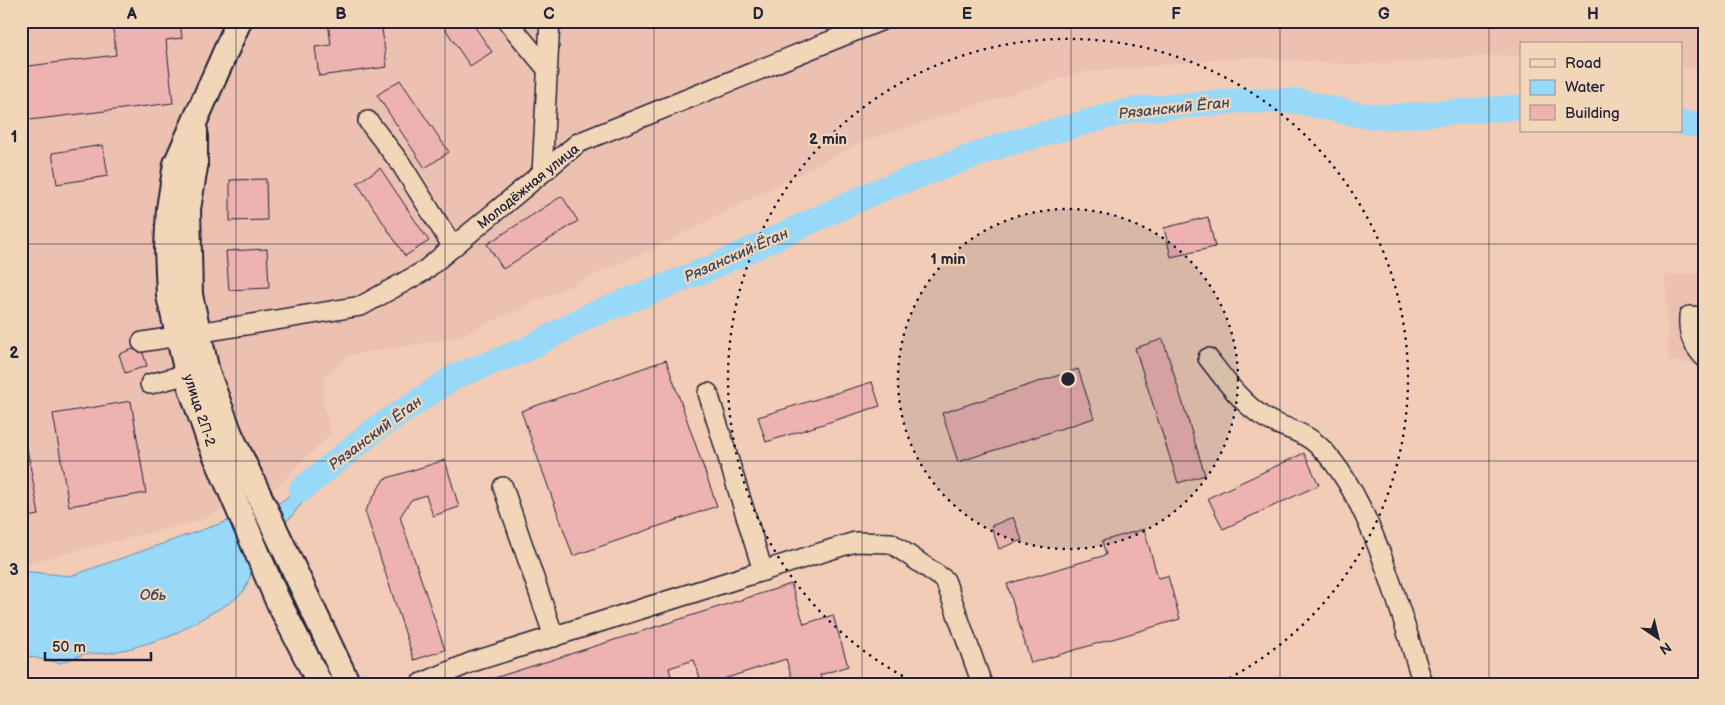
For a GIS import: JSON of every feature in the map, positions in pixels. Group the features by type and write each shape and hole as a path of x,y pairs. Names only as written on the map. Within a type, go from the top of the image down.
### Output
{"main road":[{"name":"улица 2П-2","path":"239,21 176,164 169,209 167,248 169,296 206,372 219,437 277,599 320,684"},
{"name":"улица 2П-2","path":"188,334 188,374 219,437 304,588 348,684"}],"street":[{"path":"507,21 547,69"},
{"path":"542,173 550,21"},
{"name":"Молодёжная улица","path":"142,342 361,306 424,271 578,143 880,21"},
{"path":"368,122 401,164 454,247"},
{"path":"1704,317 1689,316 1688,331 1694,347 1704,357"},
{"path":"1208,358 1244,402 1266,419 1313,441 1332,462 1356,499 1377,545 1423,684"},
{"path":"150,384 188,374"},
{"path":"708,393 763,571"},
{"path":"503,487 554,637"},
{"path":"420,684 472,662 855,542 891,543 946,580 982,684"}],"shaded area":[{"path":"21,21 1704,21 1704,70 1682,68 1682,42 1520,42 1520,57 1502,55 1356,65 1250,57 1078,73 864,141 663,244 456,338 349,355 324,378 323,404 331,433 279,485 198,521 27,563 21,562"},
{"path":"1704,273 1704,365 1669,361 1665,275"}],"water":[{"name":"Обь","path":"321,462 330,477 310,493 291,517 265,539 244,591 231,602 171,636 132,648 109,653 84,654 60,663 21,655 21,571 71,576 272,507 285,499"}],"building":[{"path":"112,21 180,21 182,38 166,40 173,103 21,121 21,67 116,55"},
{"path":"328,21 381,21 387,67 319,76 315,47 331,45"},
{"path":"440,21 471,21 492,52 470,66"},
{"path":"400,80 449,152 425,168 377,95"},
{"path":"103,145 108,176 57,184 52,153"},
{"path":"380,168 429,241 405,256 357,183"},
{"path":"266,179 267,220 230,221 230,180"},
{"path":"562,196 578,221 503,269 487,244"},
{"path":"1208,217 1215,247 1171,257 1164,228"},
{"path":"267,249 269,288 229,290 226,251"},
{"path":"1163,339 1205,475 1178,483 1135,348"},
{"path":"133,349 143,353 147,366 125,373 119,354"},
{"path":"666,360 717,506 573,556 521,411"},
{"path":"1078,369 1094,418 958,462 942,413"},
{"path":"872,382 880,406 766,442 758,417"},
{"path":"131,401 146,493 69,506 53,414"},
{"path":"21,448 27,448 39,515 21,518"},
{"path":"1304,453 1319,485 1223,529 1208,498"},
{"path":"445,460 459,507 433,516 426,495 411,500 400,517 445,650 414,660 365,511 384,479"},
{"path":"1013,517 1022,540 999,549 991,526"},
{"path":"1144,529 1158,578 1168,576 1180,619 1031,663 1007,584 1106,555 1102,541"},
{"path":"791,584 804,624 833,615 848,666 820,675 823,684 794,684 786,659 708,684 702,684 694,660 669,668 673,684 486,684 485,681"}],"waterway":[{"name":"Рязанский Ёган","path":"301,490 377,428 456,376 525,350 586,317 713,267 877,191 1003,145 1131,110 1237,101 1296,101 1360,115 1388,117 1520,107"},
{"name":"Рязанский Ёган","path":"1682,123 1704,126"}]}
